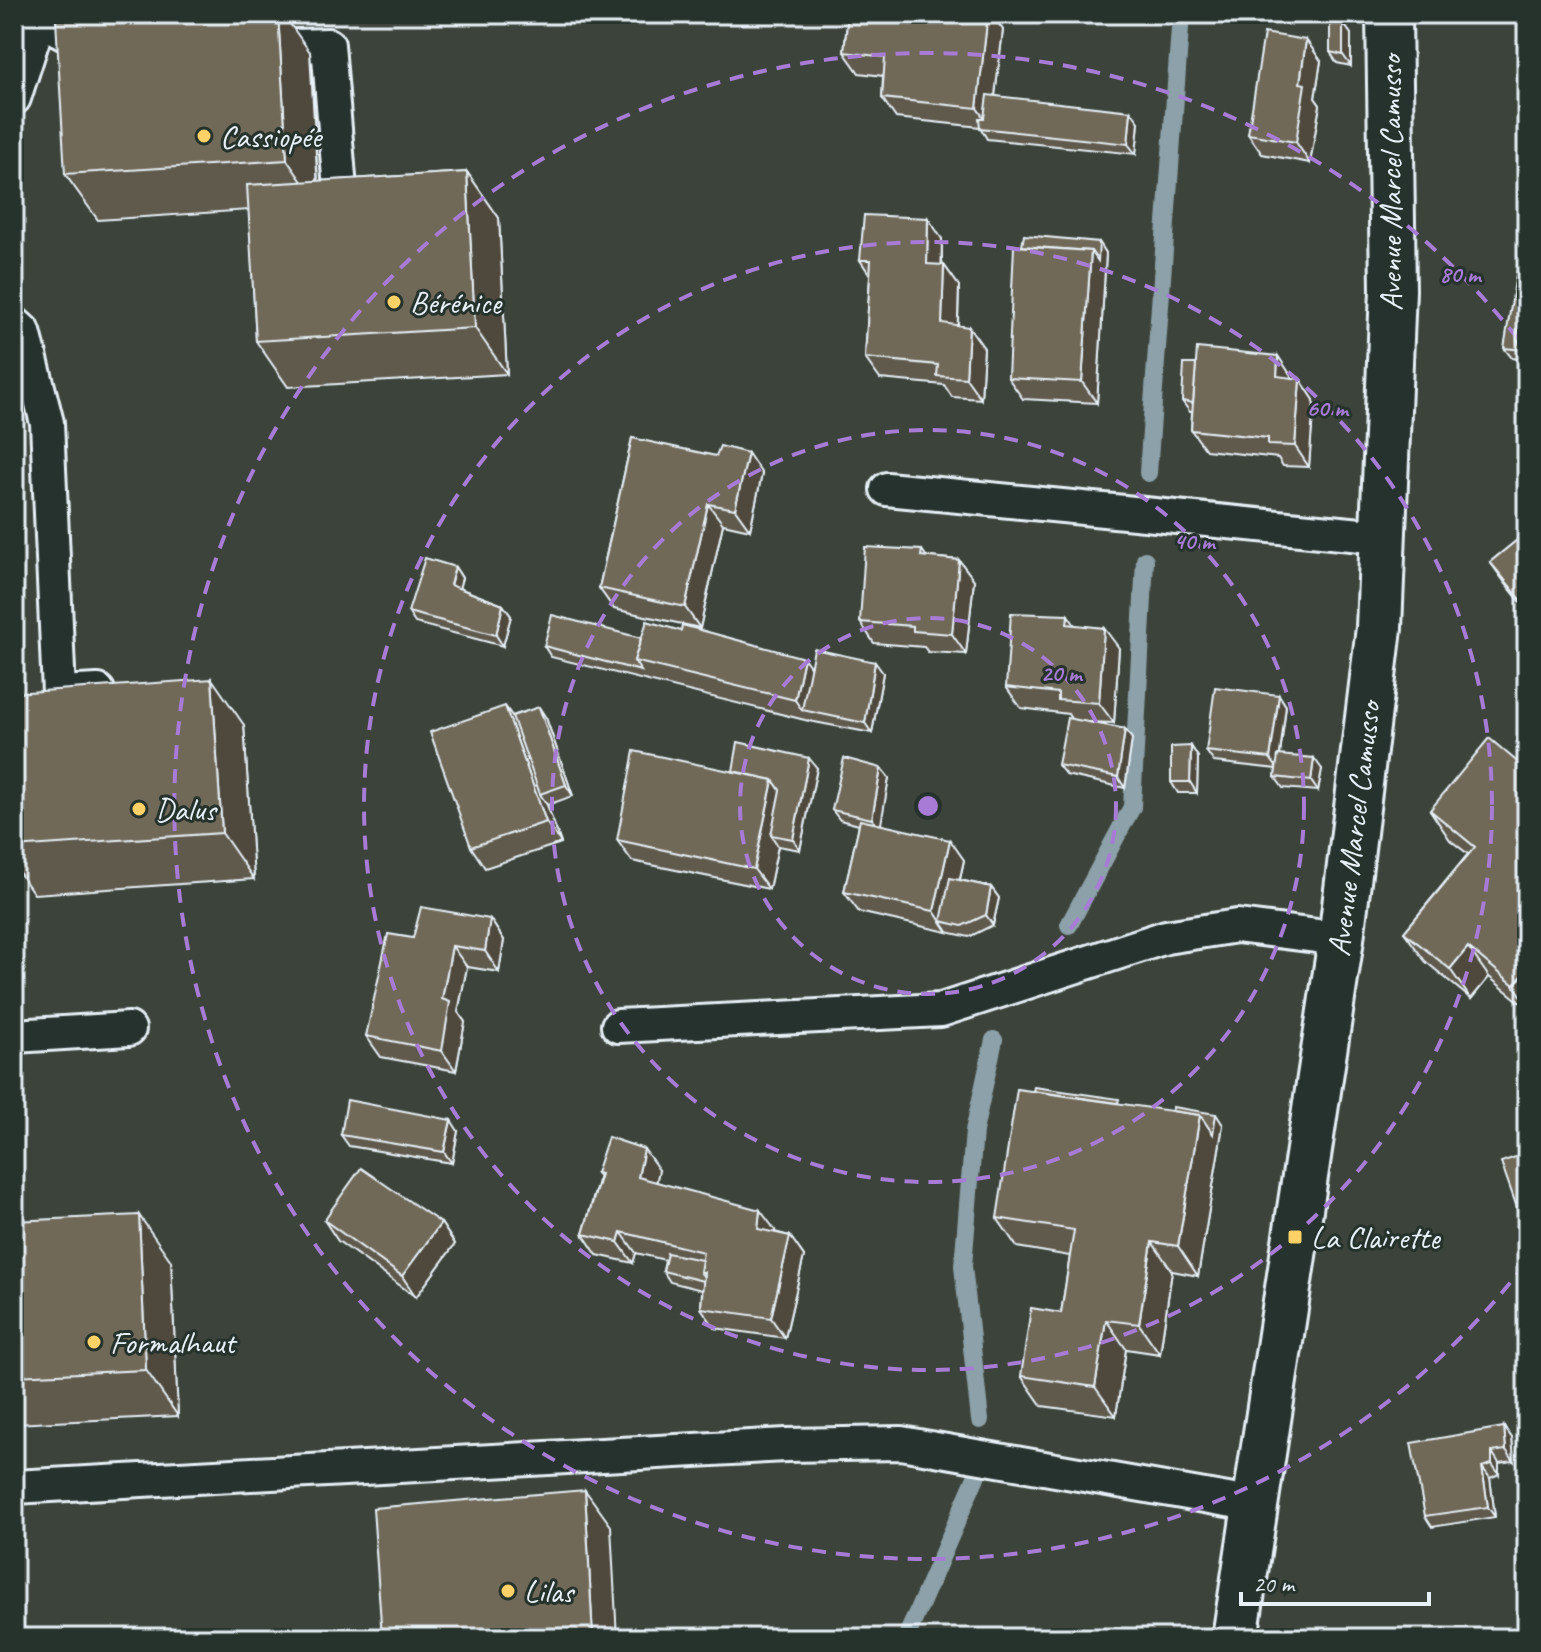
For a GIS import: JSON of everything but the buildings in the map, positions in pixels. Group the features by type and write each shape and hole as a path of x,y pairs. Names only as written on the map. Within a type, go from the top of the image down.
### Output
{"street":[{"name":"Avenue Marcel Camusso","path":"1235,1638 1341,939 1379,628 1393,290 1389,14"}],"lane":[{"path":"14,98 40,16 103,53 118,53"},
{"path":"238,48 328,45 342,213 389,209"},
{"path":"14,323 24,332 47,423 59,693 121,690"},
{"path":"887,489 1382,537"},
{"path":"618,1026 941,1010 1166,937 1237,926 1341,939"},
{"path":"14,1036 129,1029"},
{"path":"14,1487 786,1445 901,1443 1256,1505"}],"waterway":[{"path":"1148,473 1181,14"},
{"path":"1069,925 1132,807 1145,560"},
{"path":"980,1420 963,1266 974,1131 994,1040"},
{"path":"906,1638 976,1477"}],"place":[{"name":"Cassiopée","path":"204,136"},
{"name":"Bérénice","path":"394,302"},
{"name":"Dalus","path":"139,809"},
{"name":"La Clairette","path":"1295,1237"},
{"name":"Formalhaut","path":"94,1342"},
{"name":"Lilas","path":"508,1591"}]}
